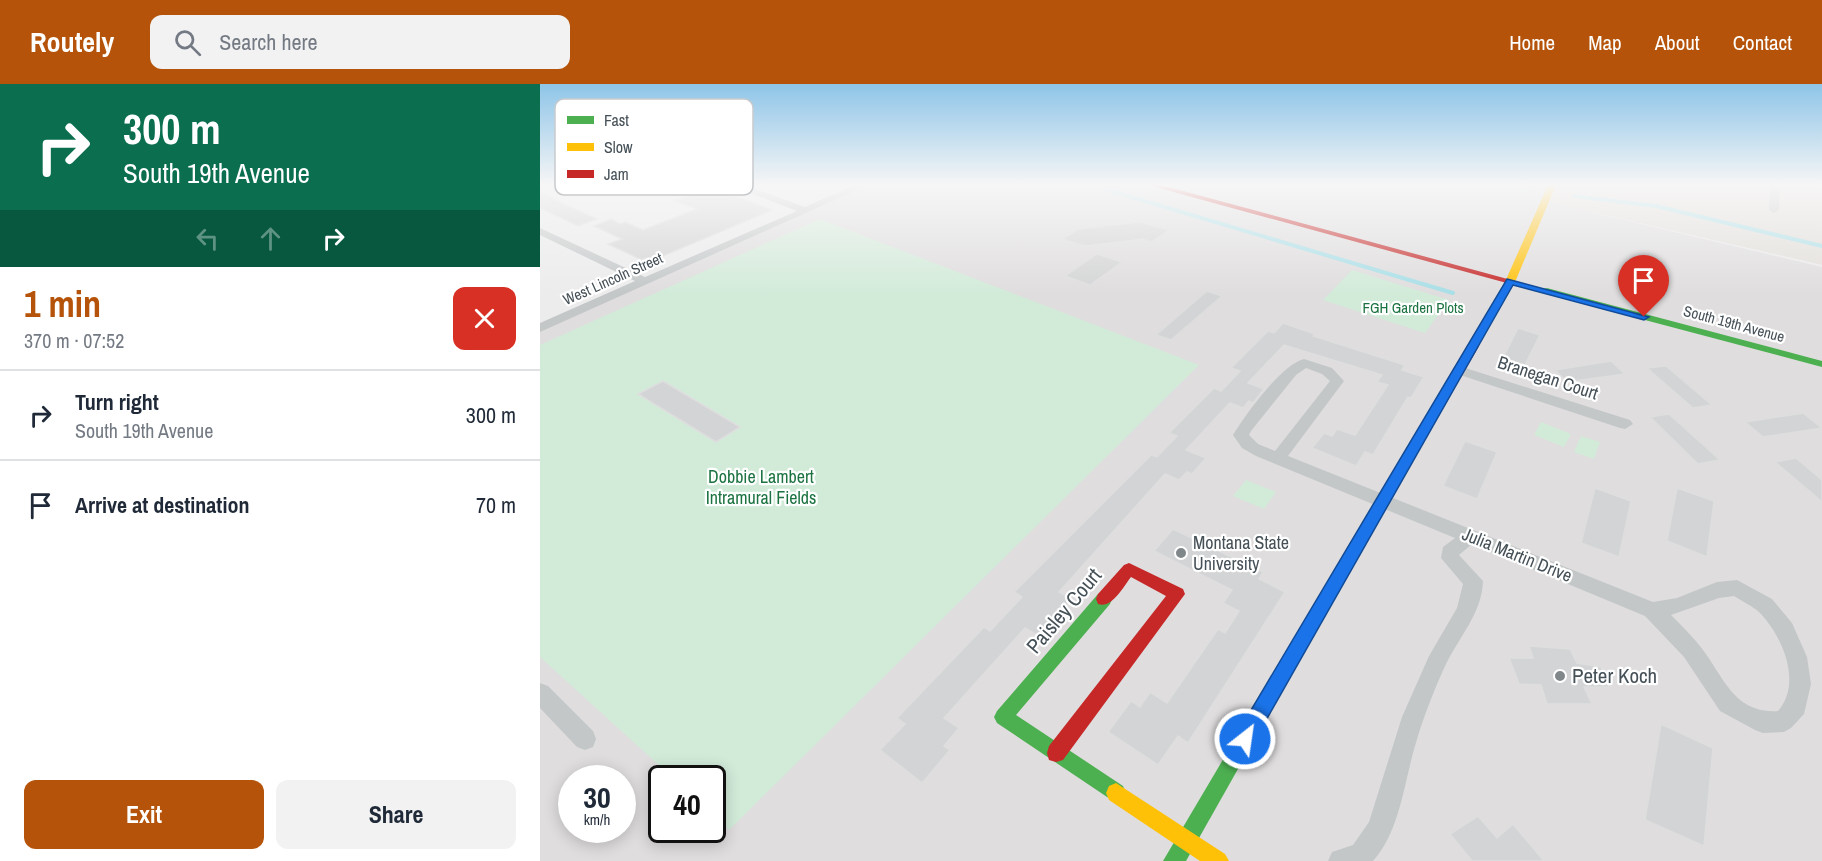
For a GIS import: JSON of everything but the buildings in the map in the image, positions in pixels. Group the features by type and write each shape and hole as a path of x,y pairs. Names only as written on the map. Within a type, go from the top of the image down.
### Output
{"street":[{"name":"West Lincoln Street","path":"540,328 779,221"},
{"name":"South 19th Avenue","path":"1286,221 1822,364"},
{"path":"1174,861 1510,282 1536,221"},
{"path":"540,231 644,281"},
{"path":"1278,458 1337,381 1335,375 1315,366 1304,363 1297,366 1241,435 1245,442 1254,449 1383,500"},
{"name":"Branegan Court","path":"1459,370 1625,424"},
{"name":"Julia Martin Drive","path":"1383,500 1652,610 1694,655 1720,695 1733,708 1761,722 1785,724 1802,715 1812,702 1815,664 1809,642 1791,617 1770,601 1737,588 1717,590 1678,606 1652,610"},
{"path":"1341,861 1359,858 1371,844 1384,816 1415,712 1439,656 1467,606 1474,587 1473,580 1450,558 1450,552 1470,536"},
{"name":"Paisley Court","path":"1056,753 1177,594 1129,569 1004,717 1056,753 1187,839"},
{"path":"540,693 585,739"},
{"path":"1187,839 1218,861"}],"shaded area":[{"name":"Montana State University","path":"781,221 1629,221 1822,267 1822,861 540,861 540,328"},
{"path":"1632,221 1822,221 1822,265"}],"green space":[{"name":"Dobbie Lambert Intramural Fields","path":"815,221 826,221 1199,365 729,830 726,827 726,765 659,765 540,657 540,345"},
{"name":"FGH Garden Plots","path":"1352,270 1449,300 1425,333 1323,300"},
{"path":"1541,422 1571,434 1564,447 1534,435"},
{"path":"1581,436 1600,442 1594,459 1574,452"},
{"path":"1246,480 1276,492 1264,509 1233,496"}],"waterway":[{"path":"1213,221 1453,293"},
{"path":"1719,221 1822,246"}],"traffic: fast":[{"path":"1547,291 1822,364"},
{"path":"1174,861 1355,549"},
{"path":"1104,599 1003,717 1116,793"}],"traffic: slow":[{"path":"1473,346 1510,282 1536,221"},
{"path":"1116,793 1218,861"}],"traffic: jam":[{"path":"1287,221 1547,291"},
{"path":"1355,549 1473,346"},
{"path":"1056,753 1177,594 1129,569 1104,599"}],"place":[{"name":"Montana State University","path":"1181,553"},
{"name":"Peter Koch","path":"1560,676"}],"route":[{"path":"1245,739 1510,282 1644,317"}]}
